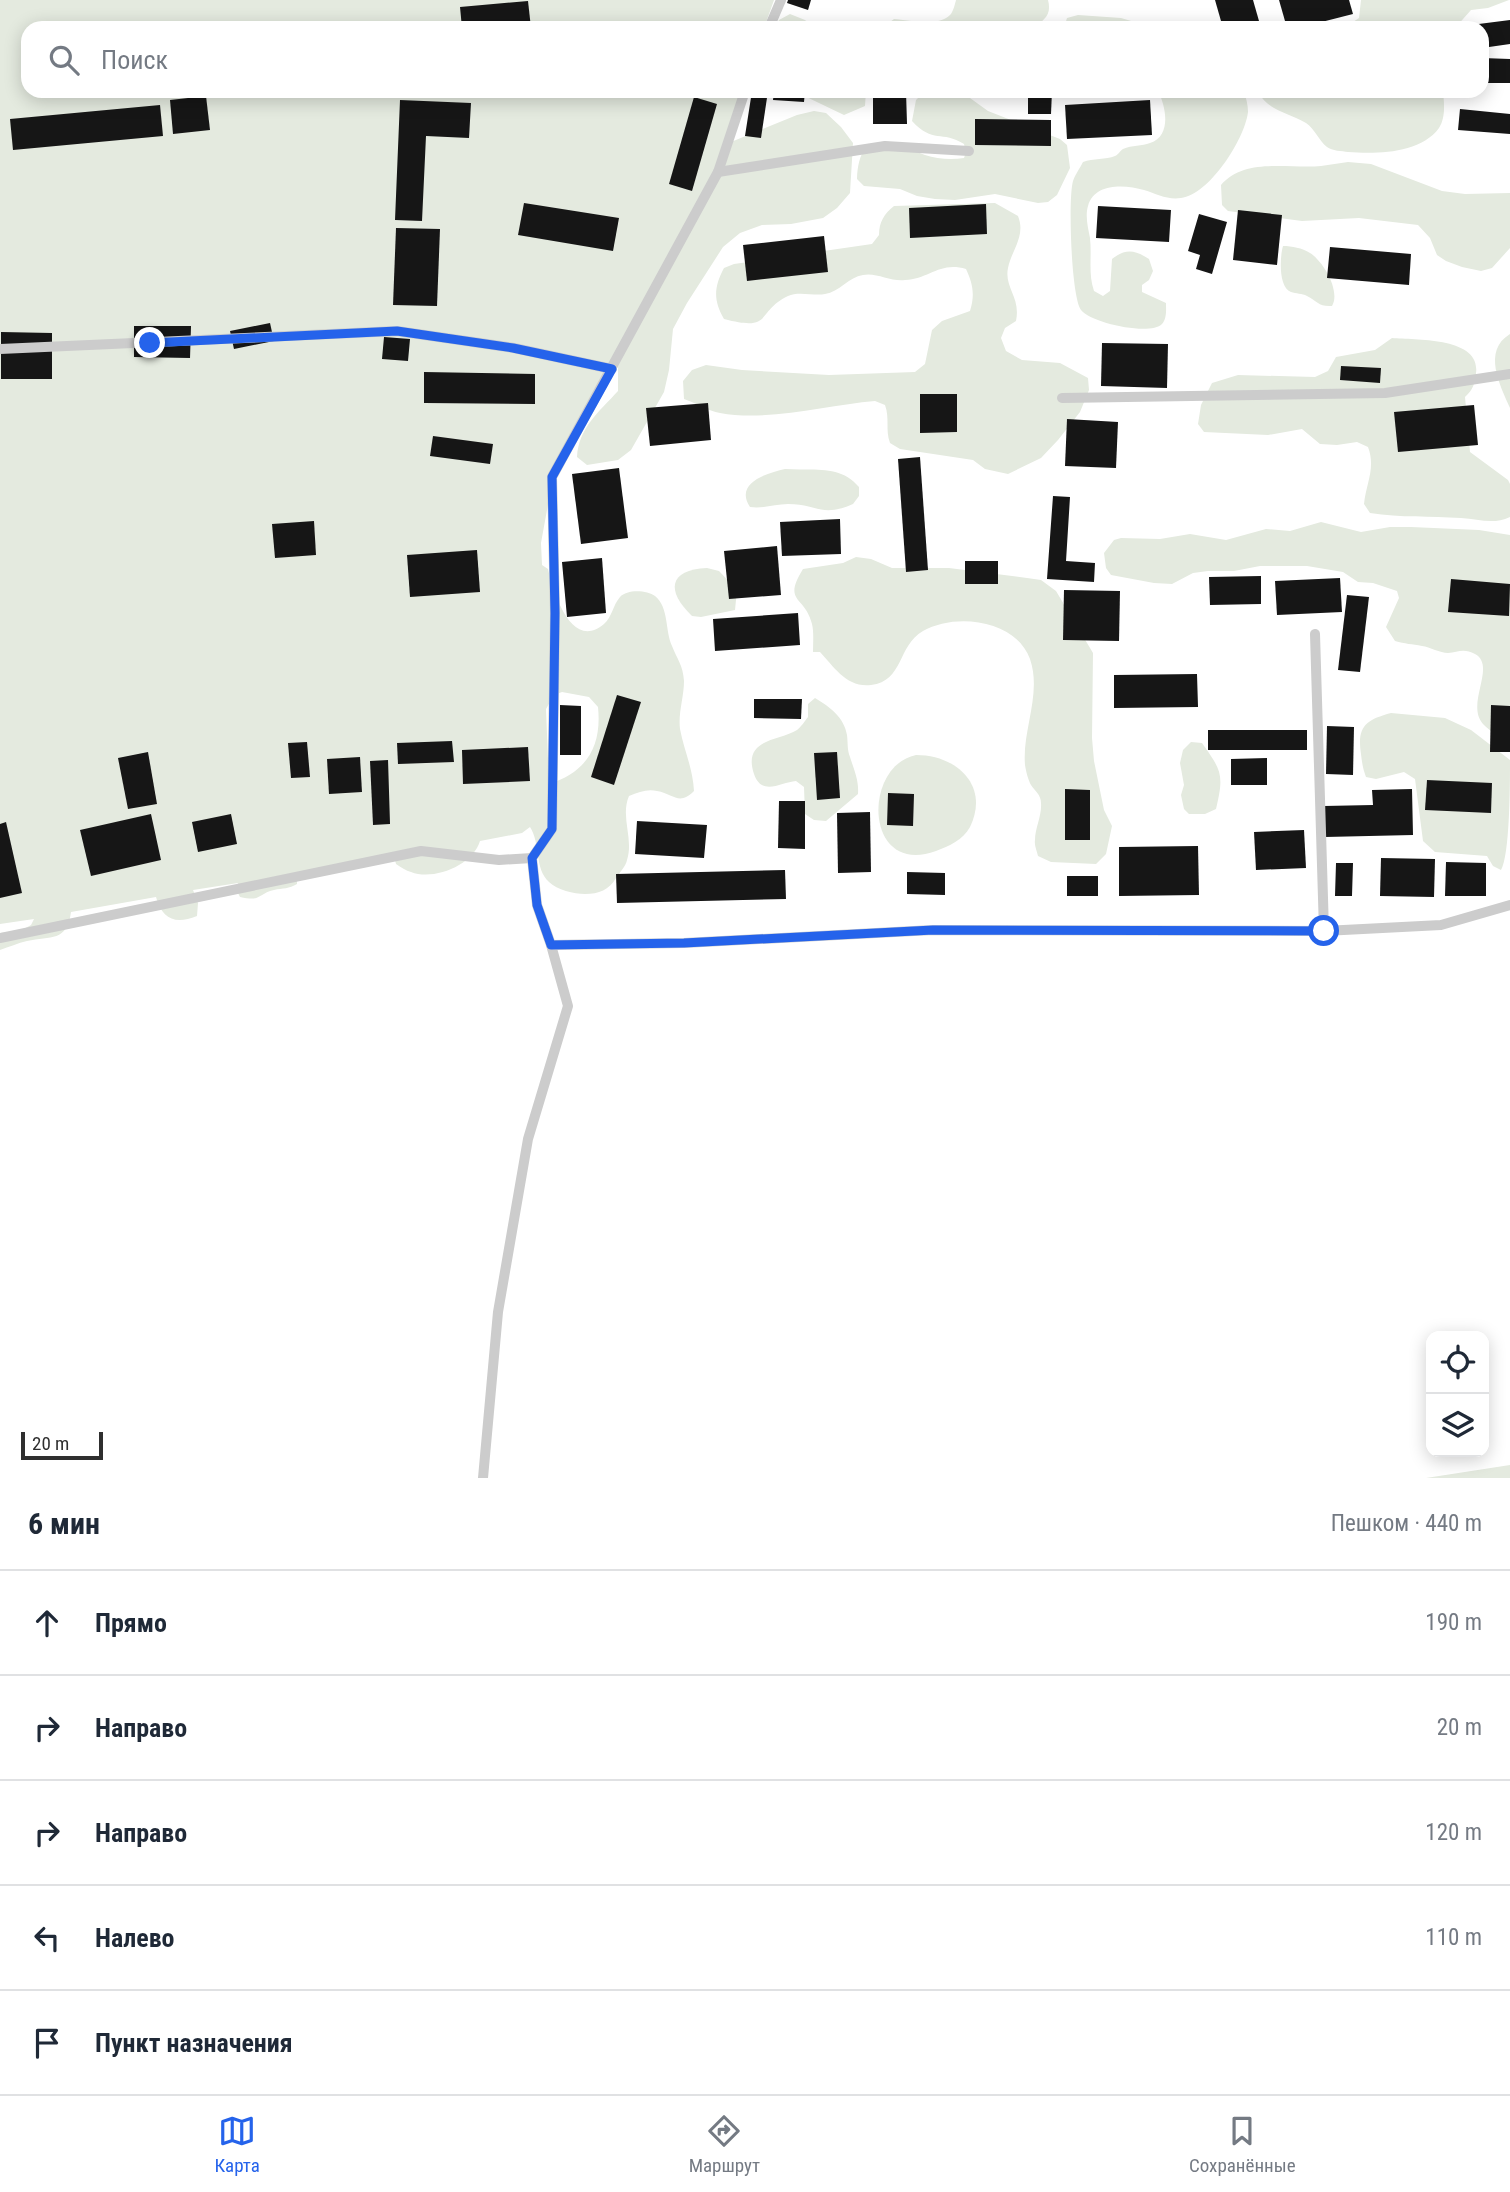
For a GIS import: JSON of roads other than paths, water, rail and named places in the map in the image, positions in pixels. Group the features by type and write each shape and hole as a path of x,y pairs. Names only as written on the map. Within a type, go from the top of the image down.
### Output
{"lane":[{"path":"772,21 781,0"},
{"path":"483,1478 498,1312 527,1139 568,1006 537,905 532,858 552,829 555,613 552,477 718,172 743,98"},
{"path":"718,172 885,146 969,151"},
{"path":"0,349 397,331 513,348 612,369"},
{"path":"1062,398 1385,393 1510,374"},
{"path":"1315,634 1324,931"},
{"path":"0,938 421,851 499,860 532,858"},
{"path":"551,945 684,943 933,930 1324,931 1441,925 1510,905"}]}
